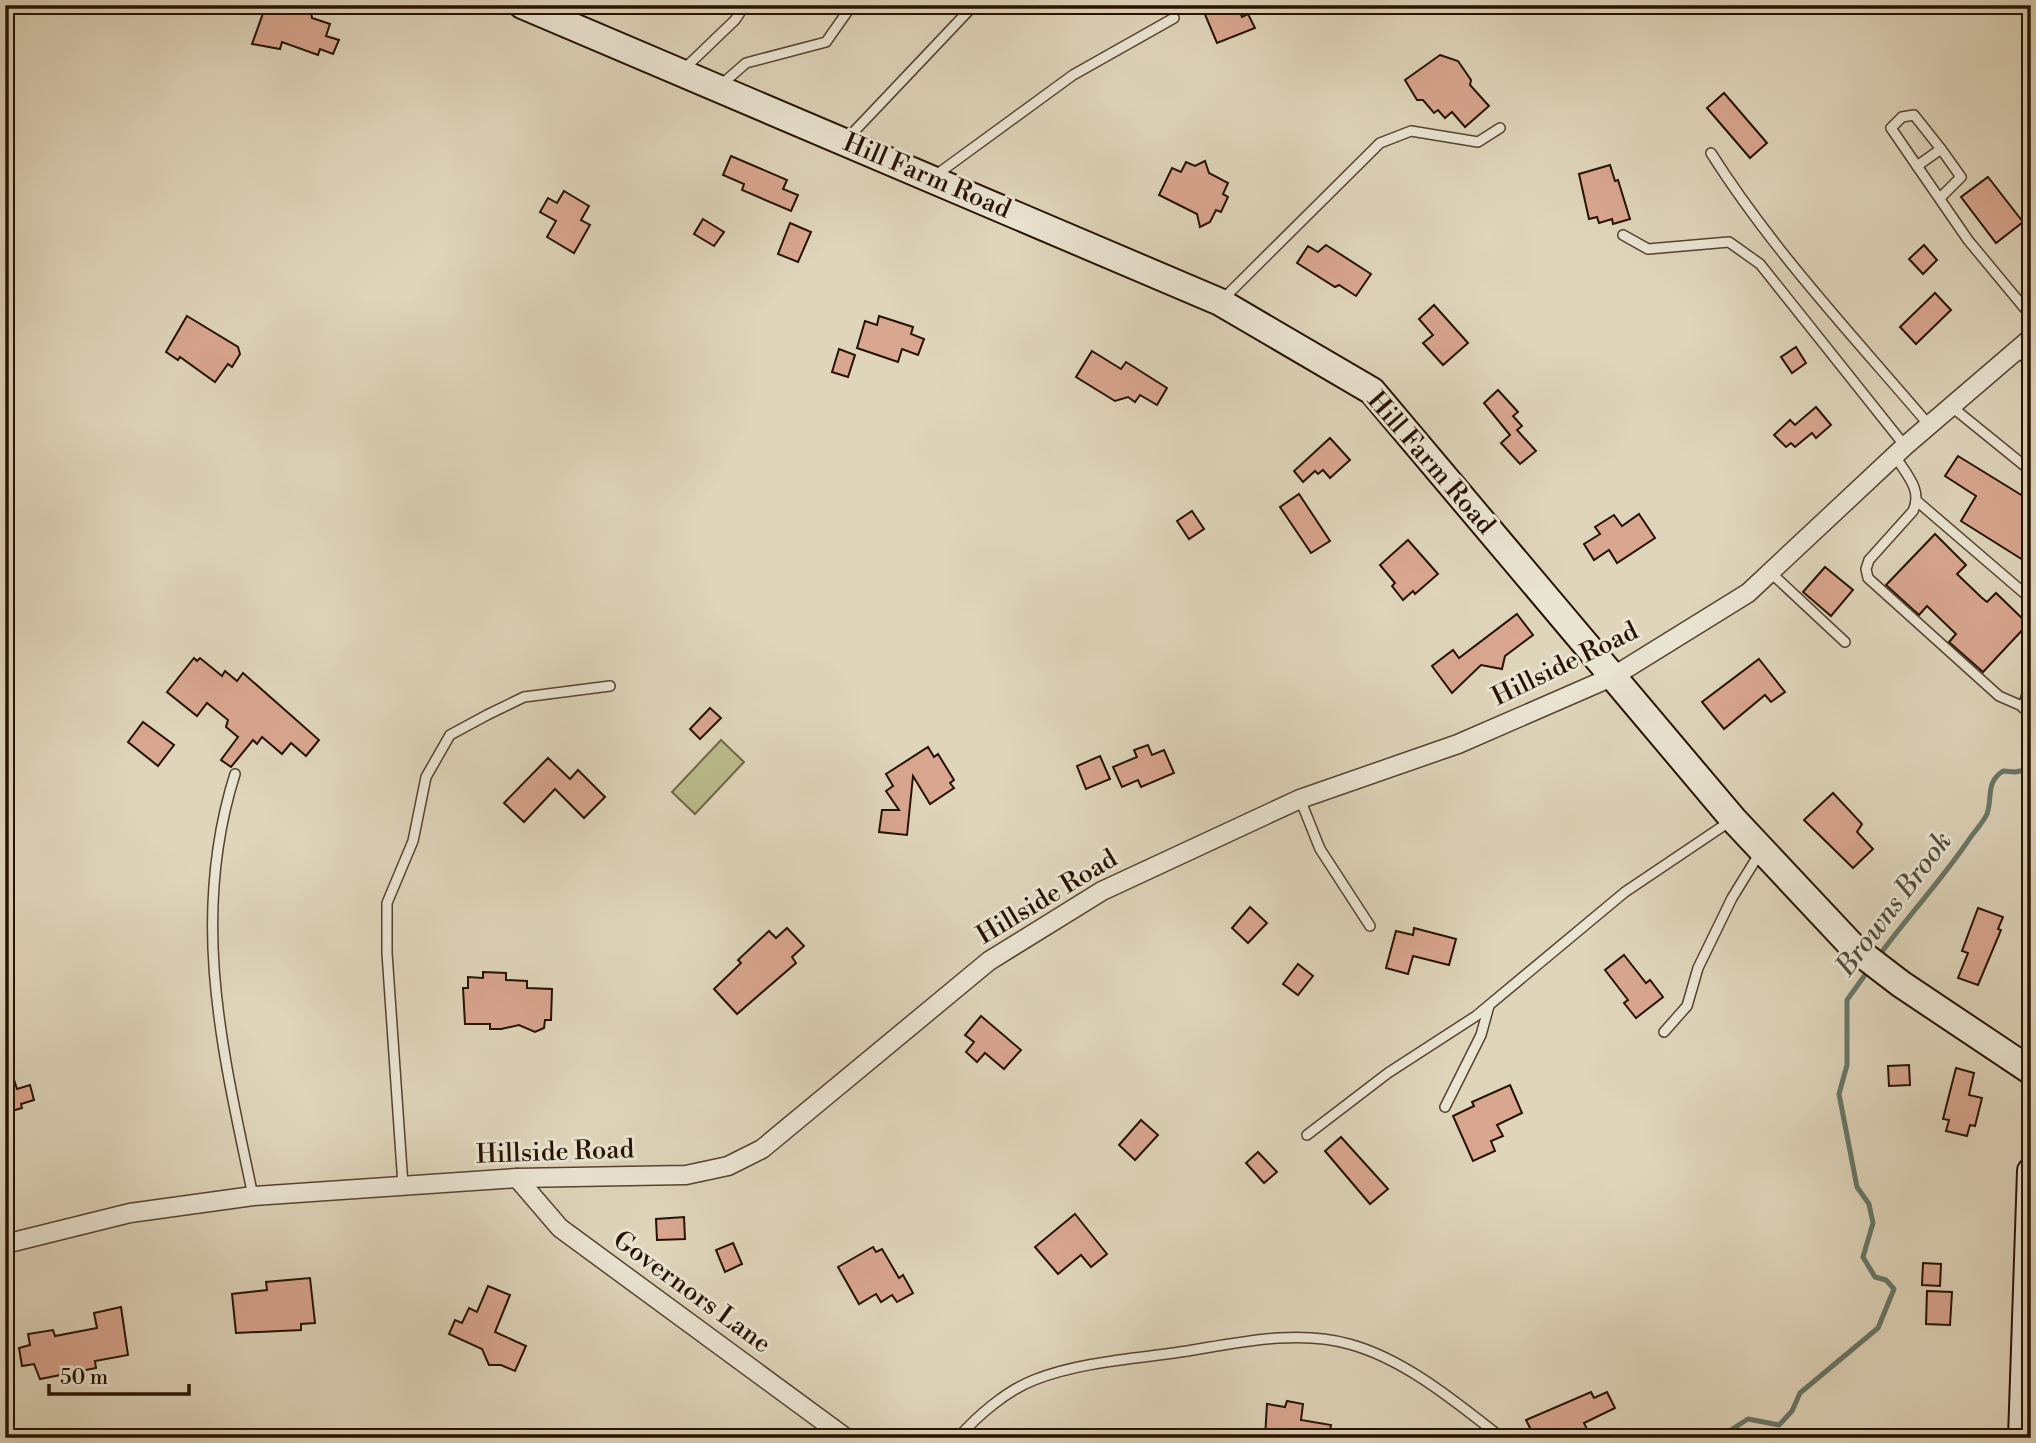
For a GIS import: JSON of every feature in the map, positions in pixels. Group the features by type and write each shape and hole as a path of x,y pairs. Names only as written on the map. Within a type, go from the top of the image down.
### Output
{"main road":[{"name":"Hill Farm Road","path":"522,5 1220,302 1372,391 1733,818 1854,948 1901,984 2031,1071"},
{"path":"2022,1438 2031,1171"}],"street":[{"name":"Hillside Road","path":"5,1244 131,1213 253,1196 517,1178 686,1175 727,1166 762,1149 989,961 1102,891 1300,799 1458,744 1614,676 1748,593 1900,451 2024,344"},
{"name":"Governors Lane","path":"517,1178 560,1228 846,1438"}],"lane":[{"path":"681,72 735,20 745,5"},
{"path":"718,88 746,64 826,42 852,5"},
{"path":"845,142 974,5"},
{"path":"931,178 1073,75 1174,18"},
{"path":"1940,198 1961,177 1914,115 1902,117 1891,128 1968,240 2031,316"},
{"path":"1220,302 1380,143 1411,131 1478,142 1500,128"},
{"path":"1917,166 1941,149"},
{"path":"1711,153 1736,192 1785,256 1929,425"},
{"path":"1622,235 1648,249 1729,242 1760,264 1900,451 1917,491 1913,512 1870,560 1866,569 1868,578 1999,696 2027,709 2031,680"},
{"path":"2024,344 2031,364"},
{"path":"1952,407 2031,471"},
{"path":"1917,502 2031,598"},
{"path":"1770,572 1845,642"},
{"path":"402,1185 387,953 387,903 413,841 426,777 450,735 487,715 524,697 610,686"},
{"path":"235,775 222,814 210,912 218,1031 253,1196"},
{"path":"1300,799 1320,849 1370,926"},
{"path":"1307,1135 1388,1073 1490,1005 1625,892 1733,818"},
{"path":"1664,1032 1687,1006 1698,968 1731,898 1762,849"},
{"path":"1445,1107 1481,1035 1490,1005"},
{"path":"958,1438 1006,1396 1031,1381 1051,1374 1128,1359 1309,1338 1348,1343 1385,1358 1458,1404 1502,1438"}],"green space":[{"path":"721,740 744,762 695,814 672,792"}],"building":[{"path":"266,5 279,5 296,12 302,9 311,12 312,18 330,24 326,36 339,40 333,54 320,49 318,55 282,42 280,49 252,44"},
{"path":"1201,5 1237,5 1242,17 1248,14 1255,28 1217,43"},
{"path":"1440,55 1458,61 1471,80 1470,85 1489,106 1465,127 1452,112 1445,118 1438,110 1434,113 1423,100 1417,100 1405,80"},
{"path":"1724,93 1767,143 1750,158 1707,108"},
{"path":"731,156 787,180 783,189 798,195 791,211 742,190 744,184 723,175"},
{"path":"1205,161 1209,173 1228,183 1223,194 1228,197 1221,212 1216,210 1210,222 1200,227 1197,214 1159,195 1172,168 1181,172 1186,162 1195,166"},
{"path":"1610,165 1615,181 1618,180 1630,219 1613,224 1612,219 1599,223 1597,217 1589,219 1579,174"},
{"path":"1988,177 2023,222 1996,243 1961,197"},
{"path":"564,191 589,206 581,220 590,225 574,253 547,237 556,221 540,212 548,198 557,203"},
{"path":"703,219 724,232 714,246 694,234"},
{"path":"790,223 811,232 798,262 778,254"},
{"path":"1326,245 1371,274 1356,296 1339,285 1335,287 1297,263 1308,246 1318,252"},
{"path":"1924,245 1937,260 1923,274 1909,259"},
{"path":"1935,293 1951,310 1916,344 1900,327"},
{"path":"1434,305 1468,343 1443,365 1423,343 1433,335 1419,319"},
{"path":"187,316 238,347 240,354 232,367 228,364 215,382 180,357 178,360 166,352"},
{"path":"879,316 913,327 911,334 924,339 918,355 902,349 898,362 857,348 865,321 877,325"},
{"path":"1796,347 1806,363 1792,373 1781,357"},
{"path":"839,349 855,355 848,377 832,372"},
{"path":"1092,351 1121,369 1126,362 1167,388 1157,405 1140,395 1135,402 1128,397 1115,401 1076,377"},
{"path":"1498,390 1518,412 1513,416 1522,426 1517,430 1536,451 1520,464 1501,443 1510,435 1484,403"},
{"path":"1816,407 1831,425 1816,438 1812,433 1795,447 1791,443 1786,447 1774,435 1790,420 1795,425"},
{"path":"1330,438 1350,460 1330,478 1323,470 1318,474 1315,471 1303,482 1294,471"},
{"path":"1958,456 2031,501 2031,565 1961,521 1976,496 1945,476"},
{"path":"1299,494 1330,541 1311,553 1280,507"},
{"path":"1192,511 1204,529 1189,539 1177,521"},
{"path":"1639,514 1655,538 1617,563 1609,550 1594,560 1584,544 1600,534 1595,527 1614,515 1622,526"},
{"path":"1935,534 1966,565 1957,574 1987,602 1996,593 2028,624 1983,672 1949,642 1956,634 1927,606 1919,615 1886,585"},
{"path":"1408,540 1438,574 1415,594 1413,591 1403,600 1392,586 1395,583 1380,565"},
{"path":"1825,567 1853,590 1831,616 1803,592"},
{"path":"1517,614 1533,635 1505,656 1502,669 1481,665 1452,693 1432,666 1453,650 1459,658"},
{"path":"194,658 197,661 200,658 222,676 225,671 237,681 243,673 319,740 306,756 291,743 282,754 262,737 257,744 253,740 231,767 221,760 238,737 226,727 228,720 207,703 197,716 167,692"},
{"path":"1759,659 1785,692 1771,702 1765,695 1724,729 1702,702"},
{"path":"710,708 721,718 700,739 690,729"},
{"path":"143,722 174,745 158,766 128,742"},
{"path":"1148,745 1152,755 1164,750 1174,773 1141,787 1138,780 1122,787 1113,767 1137,757 1134,750"},
{"path":"928,747 934,757 938,754 954,780 950,783 954,788 930,804 913,776 907,835 879,832 882,810 899,810 886,791 893,786 886,774"},
{"path":"1100,756 1110,779 1086,789 1077,766"},
{"path":"548,758 570,779 578,770 605,797 584,818 555,789 524,822 504,803"},
{"path":"1833,793 1862,824 1857,832 1873,849 1853,868 1804,820"},
{"path":"1250,907 1267,923 1248,943 1232,928"},
{"path":"1978,908 2003,917 1998,929 2001,930 1978,985 1958,978 1968,953 1962,951"},
{"path":"787,928 804,946 792,957 796,963 737,1014 714,989 741,963 738,960 769,931 776,938"},
{"path":"1414,928 1456,939 1449,965 1413,956 1408,974 1386,968 1396,931 1413,935"},
{"path":"1624,955 1646,983 1650,980 1663,997 1636,1018 1624,1003 1628,1000 1605,970"},
{"path":"1298,964 1313,976 1298,995 1283,984"},
{"path":"483,972 506,973 506,980 527,981 527,988 552,989 551,1020 545,1020 544,1028 535,1032 519,1025 490,1029 490,1024 465,1024 463,988 468,988 468,977 483,978"},
{"path":"981,1016 1021,1050 1004,1069 985,1053 977,1062 966,1052 974,1042 965,1035"},
{"path":"9,1064 17,1089 30,1085 34,1100 21,1104 22,1108 5,1113 5,1065"},
{"path":"1909,1065 1910,1085 1889,1086 1888,1066"},
{"path":"1956,1068 1974,1073 1969,1095 1982,1098 1975,1126 1970,1125 1967,1136 1946,1131 1949,1120 1943,1119"},
{"path":"1510,1085 1522,1113 1497,1125 1503,1136 1491,1141 1495,1151 1473,1161 1453,1116 1474,1106 1472,1102"},
{"path":"1141,1120 1158,1135 1135,1160 1119,1145"},
{"path":"1341,1137 1388,1189 1370,1204 1325,1151"},
{"path":"1258,1152 1277,1172 1264,1183 1246,1163"},
{"path":"1075,1214 1107,1254 1091,1267 1081,1255 1058,1274 1035,1247"},
{"path":"684,1217 685,1239 657,1240 656,1219"},
{"path":"733,1243 742,1264 725,1272 716,1250"},
{"path":"873,1247 876,1252 882,1249 899,1278 903,1275 913,1293 897,1302 892,1295 881,1302 876,1294 859,1304 838,1267"},
{"path":"1923,1263 1941,1264 1940,1286 1922,1285"},
{"path":"310,1278 315,1323 301,1324 301,1330 236,1333 232,1294 267,1290 266,1282"},
{"path":"488,1286 510,1295 495,1332 526,1346 515,1371 501,1365 489,1365 482,1349 449,1334 455,1320 462,1323 469,1308 477,1312"},
{"path":"1927,1291 1952,1292 1950,1325 1926,1324"},
{"path":"121,1307 128,1355 95,1361 96,1368 40,1379 34,1364 22,1366 19,1348 30,1345 28,1334 53,1330 55,1336 97,1328 94,1313"},
{"path":"1591,1392 1594,1398 1607,1392 1615,1408 1584,1423 1587,1429 1569,1438 1535,1438 1526,1420"},
{"path":"1287,1401 1303,1404 1301,1420 1331,1425 1329,1438 1293,1433 1293,1438 1265,1438 1267,1404 1285,1407"}],"waterway":[{"name":"Browns Brook","path":"1878,957 1983,821 1989,808 1992,785 1997,776 2003,771 2031,769"},
{"name":"Browns Brook","path":"1718,1438 1748,1419 1779,1425 1792,1411 1800,1393 1878,1328 1894,1289 1886,1280 1875,1277 1863,1257 1873,1223 1869,1204 1857,1187 1839,1094 1847,1065 1847,1000 1870,968"}]}
